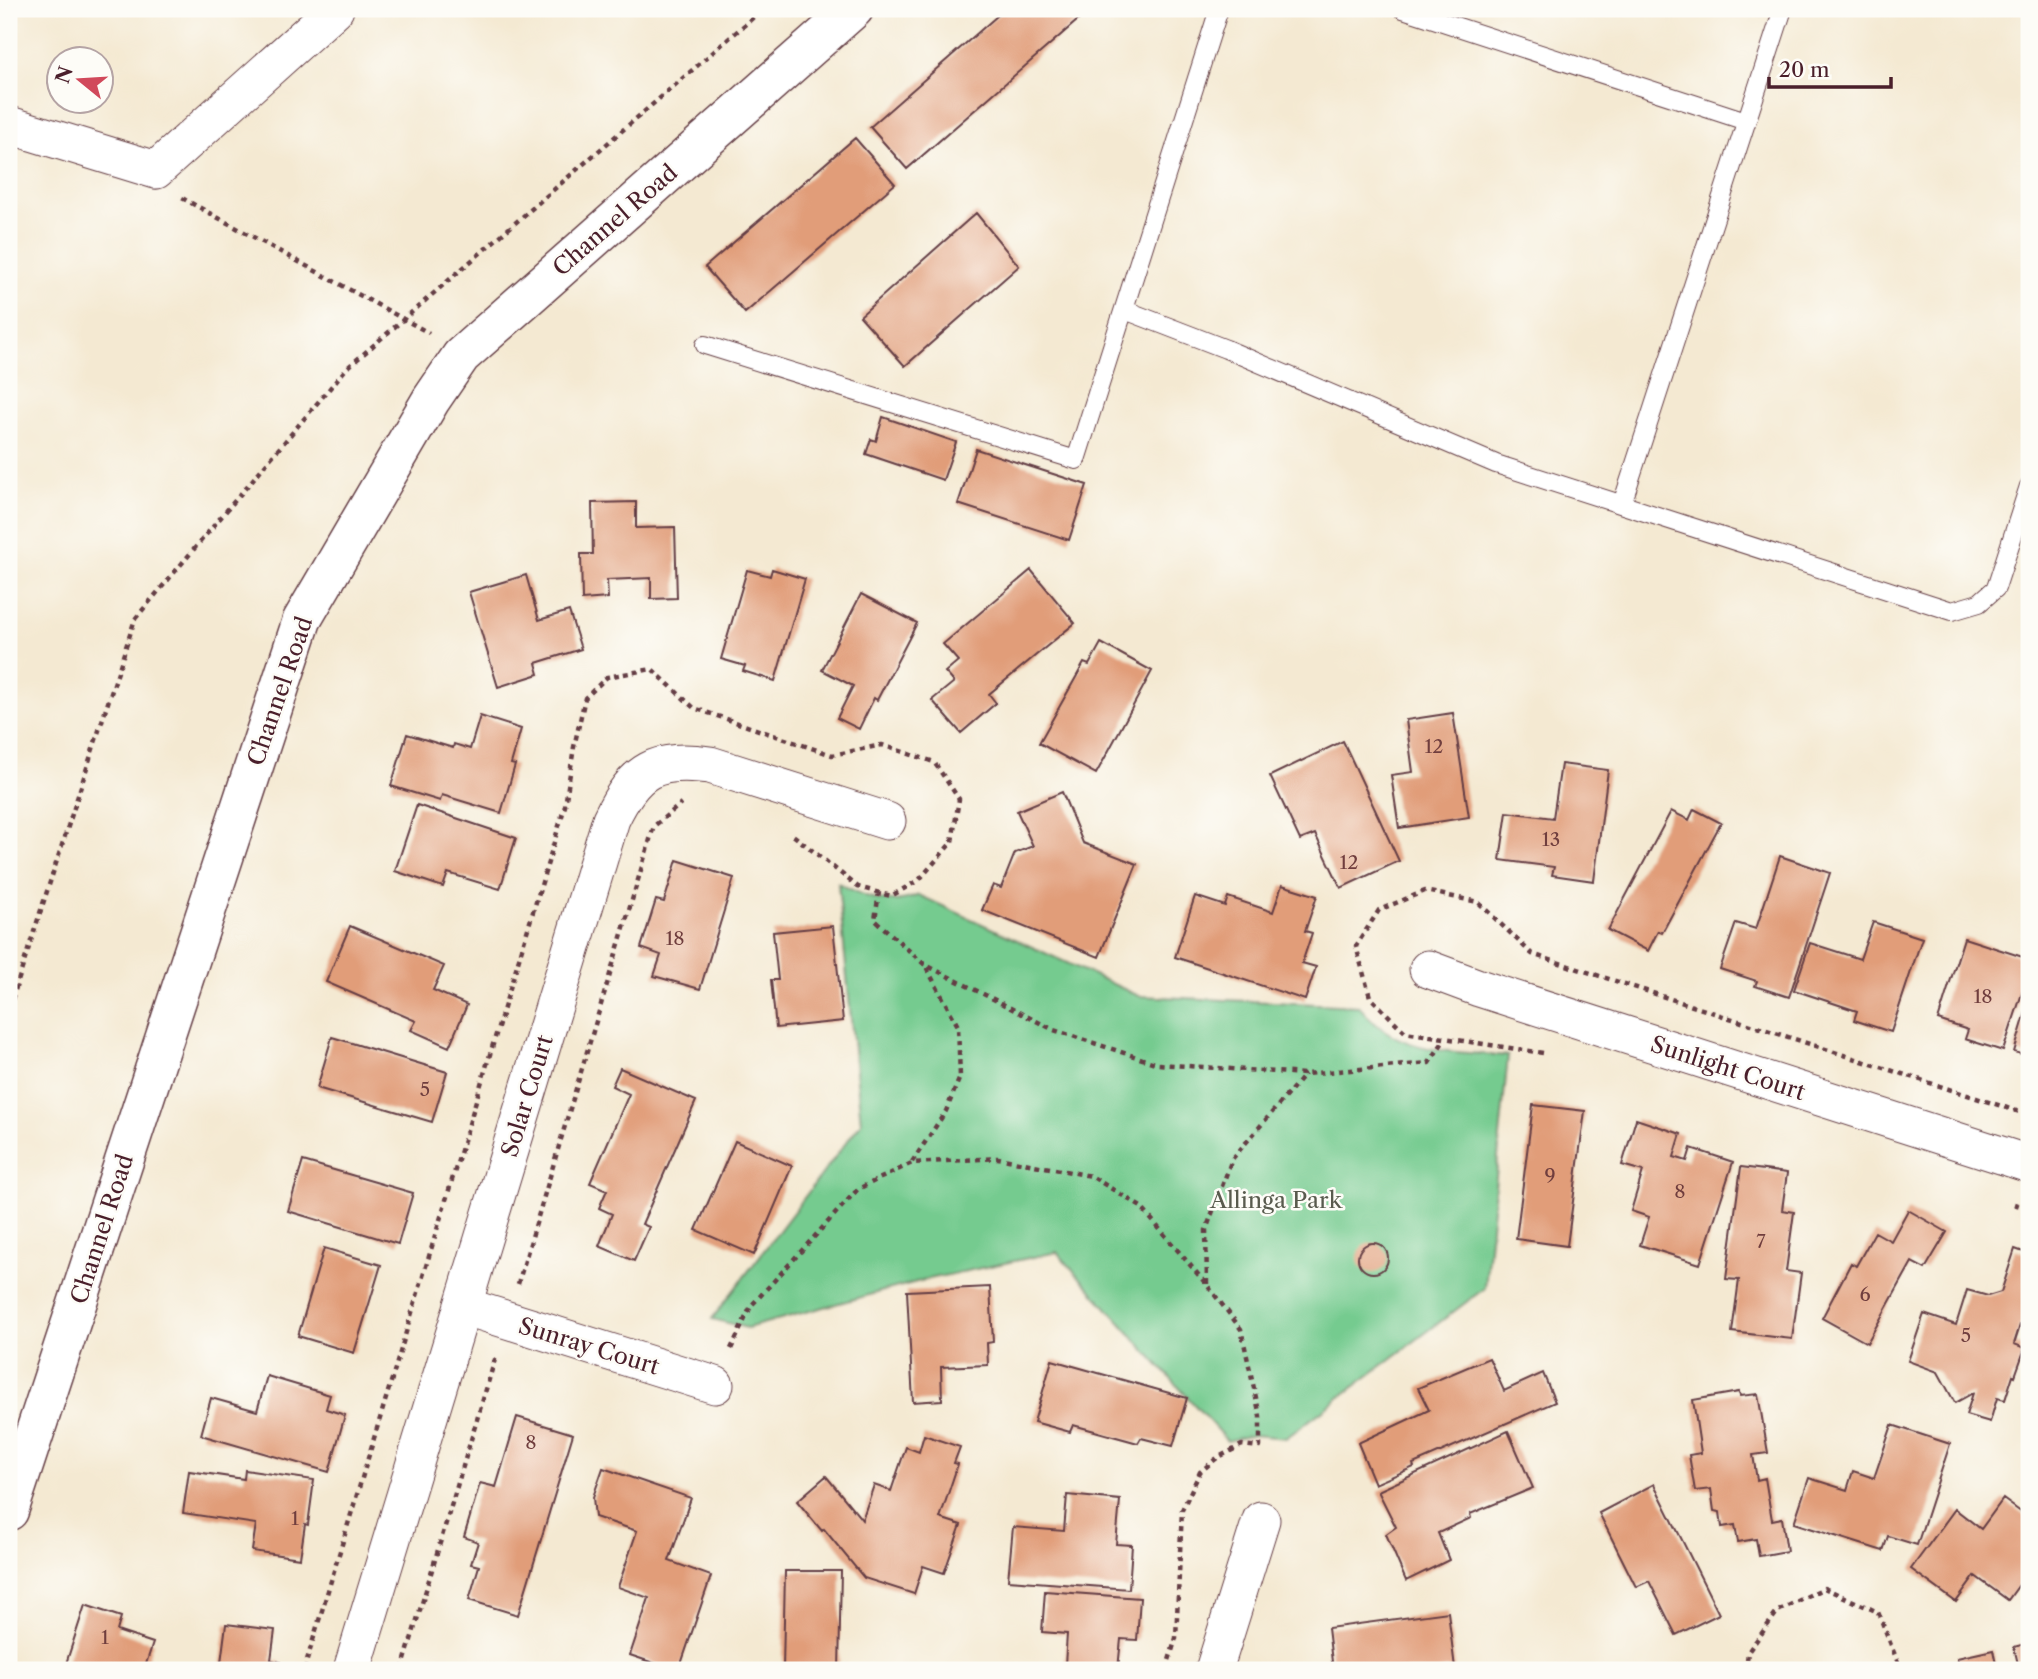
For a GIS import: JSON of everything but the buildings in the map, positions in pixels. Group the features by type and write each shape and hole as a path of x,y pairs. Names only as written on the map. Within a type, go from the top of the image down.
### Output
{"street":[{"path":"9,125 156,170 335,9"},
{"name":"Channel Road","path":"9,1511 302,620 431,400 461,356 854,9"},
{"name":"Solar Court","path":"352,1670 611,819 622,796 634,780 652,769 670,763 687,762 710,765 887,821"},
{"name":"Sunlight Court","path":"1428,969 1479,988 2029,1164"},
{"name":"Sunray Court","path":"463,1306 715,1385"},
{"path":"1214,1670 1261,1520"}],"lane":[{"path":"705,345 1076,460 1219,9"},
{"path":"1403,9 1746,121"},
{"path":"1622,504 1783,9"},
{"path":"1125,310 1226,349 1496,464 1952,611 1979,603 1996,588 2029,486"}],"path":[{"path":"9,1009 135,619 346,369 763,9"},
{"path":"156,170 162,187 425,330 461,356"},
{"path":"304,1670 565,806 584,698 607,677 652,669 694,709 832,755 882,745 934,762 959,799 953,842 919,880 891,895 858,887 791,834"},
{"path":"402,1670 654,826 684,802"},
{"path":"879,892 876,920 925,964 1054,1030 1158,1064 1306,1074 1429,1063 1445,1038"},
{"path":"912,1163 946,1111 960,1077 958,1026 925,964"},
{"path":"1207,1285 1206,1230 1232,1159 1306,1074"},
{"path":"715,1385 751,1306 858,1189 912,1163 998,1158 1091,1176 1141,1208 1241,1329 1260,1416 1260,1447 1242,1445 1217,1458 1200,1472 1182,1510 1176,1638 1166,1670"},
{"path":"1746,1670 1748,1651 1778,1611 1824,1588 1878,1612 1898,1663 1895,1670"}],"green space":[{"name":"Allinga Park","path":"838,883 877,900 897,901 919,895 1139,996 1359,1006 1390,1034 1408,1042 1446,1051 1508,1056 1485,1288 1286,1438 1253,1435 1227,1441 1057,1252 924,1280 747,1328 712,1319 861,1123"}]}
